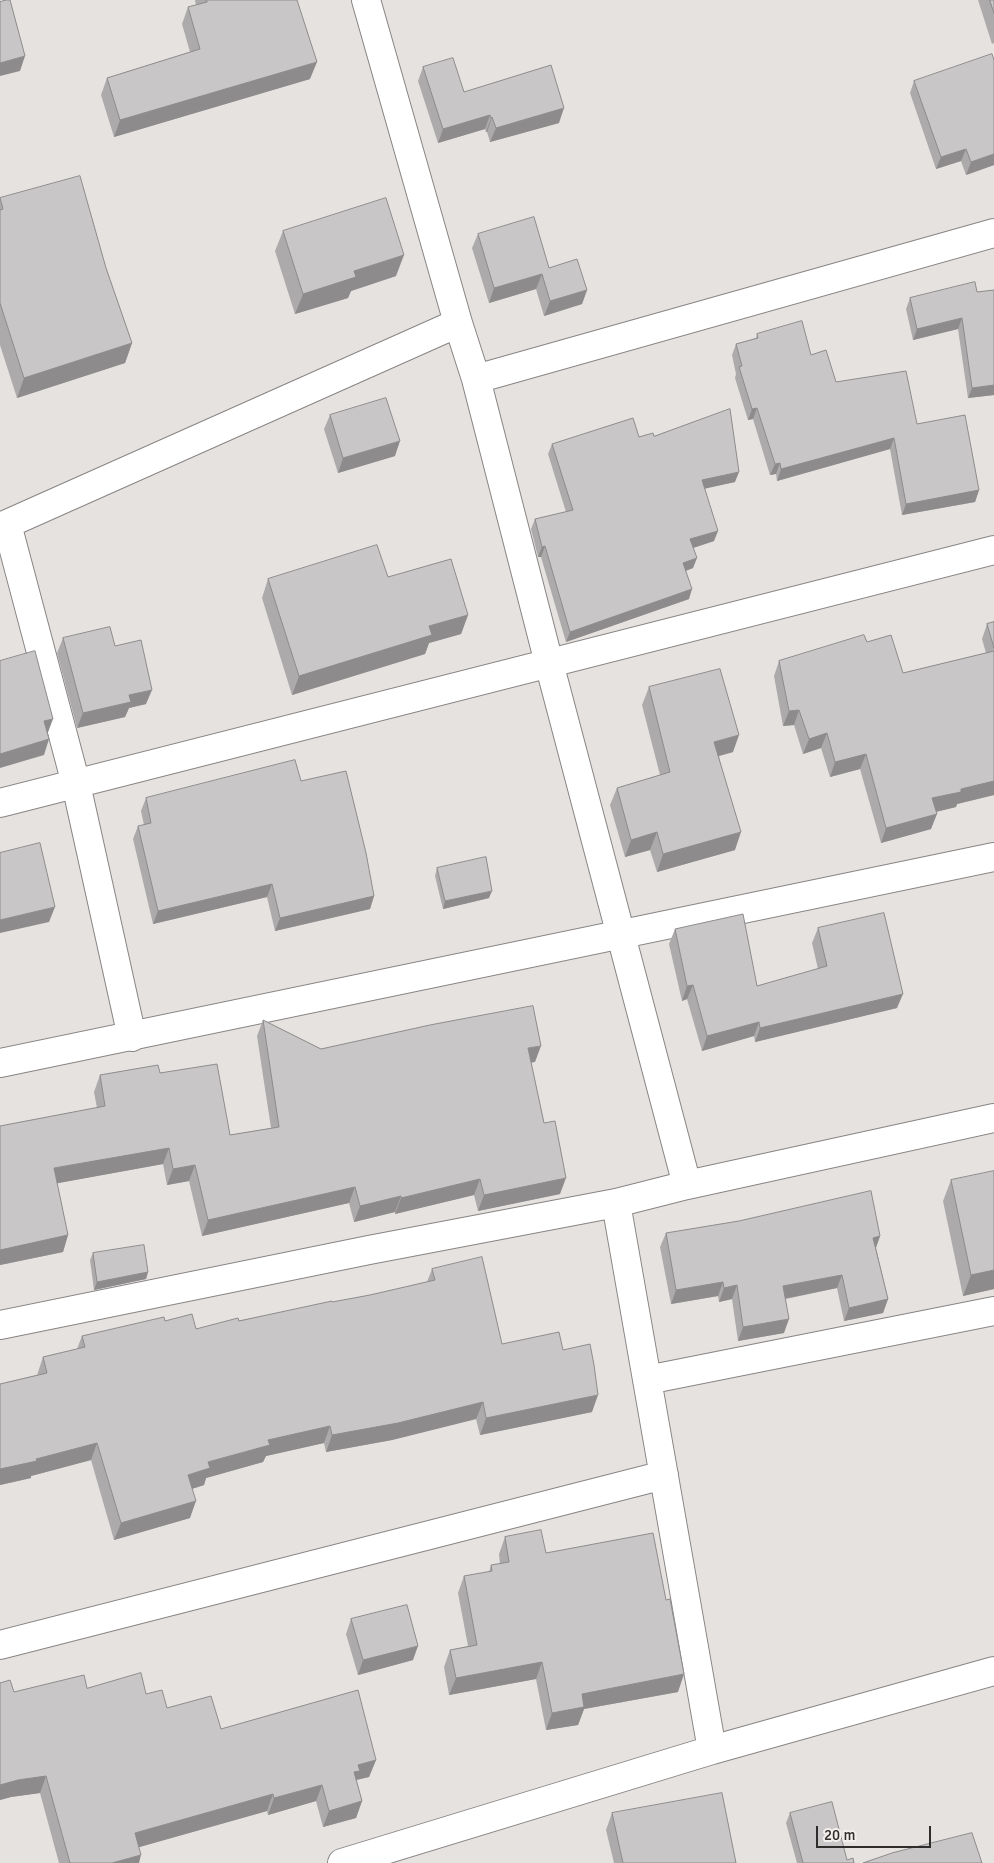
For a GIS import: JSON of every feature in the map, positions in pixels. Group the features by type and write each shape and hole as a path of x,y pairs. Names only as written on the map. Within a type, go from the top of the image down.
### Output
{"street":[{"path":"366,0 458,323 476,379 687,1186"},
{"path":"476,379 994,233"},
{"path":"132,1037 76,784 3,524 458,323"},
{"path":"0,803 994,550"},
{"path":"0,1063 994,857"},
{"path":"0,1325 369,1250 616,1203 994,1118"},
{"path":"616,1203 712,1750"},
{"path":"647,1380 994,1311"},
{"path":"0,1645 664,1475"},
{"path":"342,1863 712,1750 994,1671"}],"building":[{"path":"10,0 25,56 0,63 0,2"},
{"path":"206,0 297,0 317,62 120,120 107,78 200,49 188,7 207,2"},
{"path":"990,0 994,0 994,13"},
{"path":"992,54 994,60 994,154 971,162 966,149 941,157 914,81"},
{"path":"453,58 464,92 551,65 564,108 496,128 490,115 443,129 423,67"},
{"path":"80,176 106,268 132,343 24,378 0,303 0,210 3,209 0,198"},
{"path":"386,198 404,255 354,271 356,277 303,294 283,231"},
{"path":"534,217 549,268 577,259 587,290 550,301 542,274 494,288 478,234"},
{"path":"975,282 977,292 994,290 994,385 972,388 962,318 917,329 910,298"},
{"path":"802,321 811,355 826,350 836,382 906,371 917,424 965,415 979,490 906,504 894,438 781,469 780,463 775,464 757,408 752,409 739,367 742,366 736,344 758,338 757,334"},
{"path":"386,398 400,441 343,458 330,415"},
{"path":"730,409 739,472 702,480 718,531 690,539 697,558 683,563 692,589 570,632 545,546 542,547 535,519 573,510 552,444 633,418 639,437 653,433 654,436"},
{"path":"377,545 388,577 451,559 468,615 429,626 432,635 299,676 268,579"},
{"path":"994,622 994,648 987,624"},
{"path":"110,627 115,646 141,640 152,690 129,695 131,702 83,713 63,638"},
{"path":"864,635 867,642 891,635 903,673 994,651 994,781 961,789 961,792 932,798 937,814 886,828 866,754 835,762 827,733 809,739 799,710 789,711 779,661"},
{"path":"35,651 53,719 44,721 49,739 0,754 0,661"},
{"path":"720,669 739,735 714,742 741,832 663,854 657,832 631,840 617,788 670,772 649,687"},
{"path":"295,760 301,781 346,771 366,853 374,896 280,918 272,884 158,911 138,826 151,823 146,798"},
{"path":"40,843 55,907 0,920 0,853"},
{"path":"486,857 492,891 445,901 437,868"},
{"path":"884,913 903,994 760,1028 759,1022 707,1036 693,985 687,986 675,929 743,914 757,986 827,966 818,928"},
{"path":"533,1006 541,1046 528,1048 544,1123 555,1121 566,1178 484,1195 480,1179 360,1206 355,1187 208,1220 195,1165 173,1169 169,1148 54,1168 68,1235 0,1250 0,1126 105,1106 100,1075 158,1065 160,1073 217,1064 230,1135 279,1127 263,1020 321,1049 430,1025"},
{"path":"994,1171 994,1270 971,1275 951,1180"},
{"path":"871,1191 880,1236 873,1238 888,1299 849,1308 842,1275 783,1286 789,1319 743,1327 737,1285 724,1288 723,1282 676,1290 666,1233 739,1221"},
{"path":"144,1245 148,1272 97,1282 93,1253"},
{"path":"482,1257 502,1344 559,1332 563,1350 590,1344 598,1395 486,1418 483,1402 398,1423 332,1435 330,1426 268,1440 270,1445 208,1462 210,1468 188,1475 196,1501 121,1523 97,1443 36,1459 37,1461 0,1469 0,1384 47,1373 43,1357 85,1347 82,1336 164,1317 165,1321 192,1314 196,1329 238,1318 239,1321 435,1280 432,1269"},
{"path":"541,1530 546,1553 653,1533 666,1600 670,1599 684,1674 582,1694 584,1707 552,1713 542,1662 456,1678 450,1650 477,1645 464,1576 492,1571 491,1565 509,1562 505,1537"},
{"path":"407,1605 418,1646 363,1660 351,1619"},
{"path":"141,1673 146,1694 162,1690 167,1708 211,1696 221,1729 358,1690 376,1760 358,1765 360,1771 354,1772 362,1801 329,1811 322,1785 274,1798 273,1794 135,1833 141,1855 112,1863 70,1863 46,1776 0,1785 0,1683 10,1680 14,1692 84,1675 87,1688"},
{"path":"722,1793 736,1863 623,1863 612,1813"},
{"path":"832,1802 847,1860 853,1858 854,1863 803,1863 790,1813"},
{"path":"972,1833 982,1863 863,1863 892,1853"}]}
